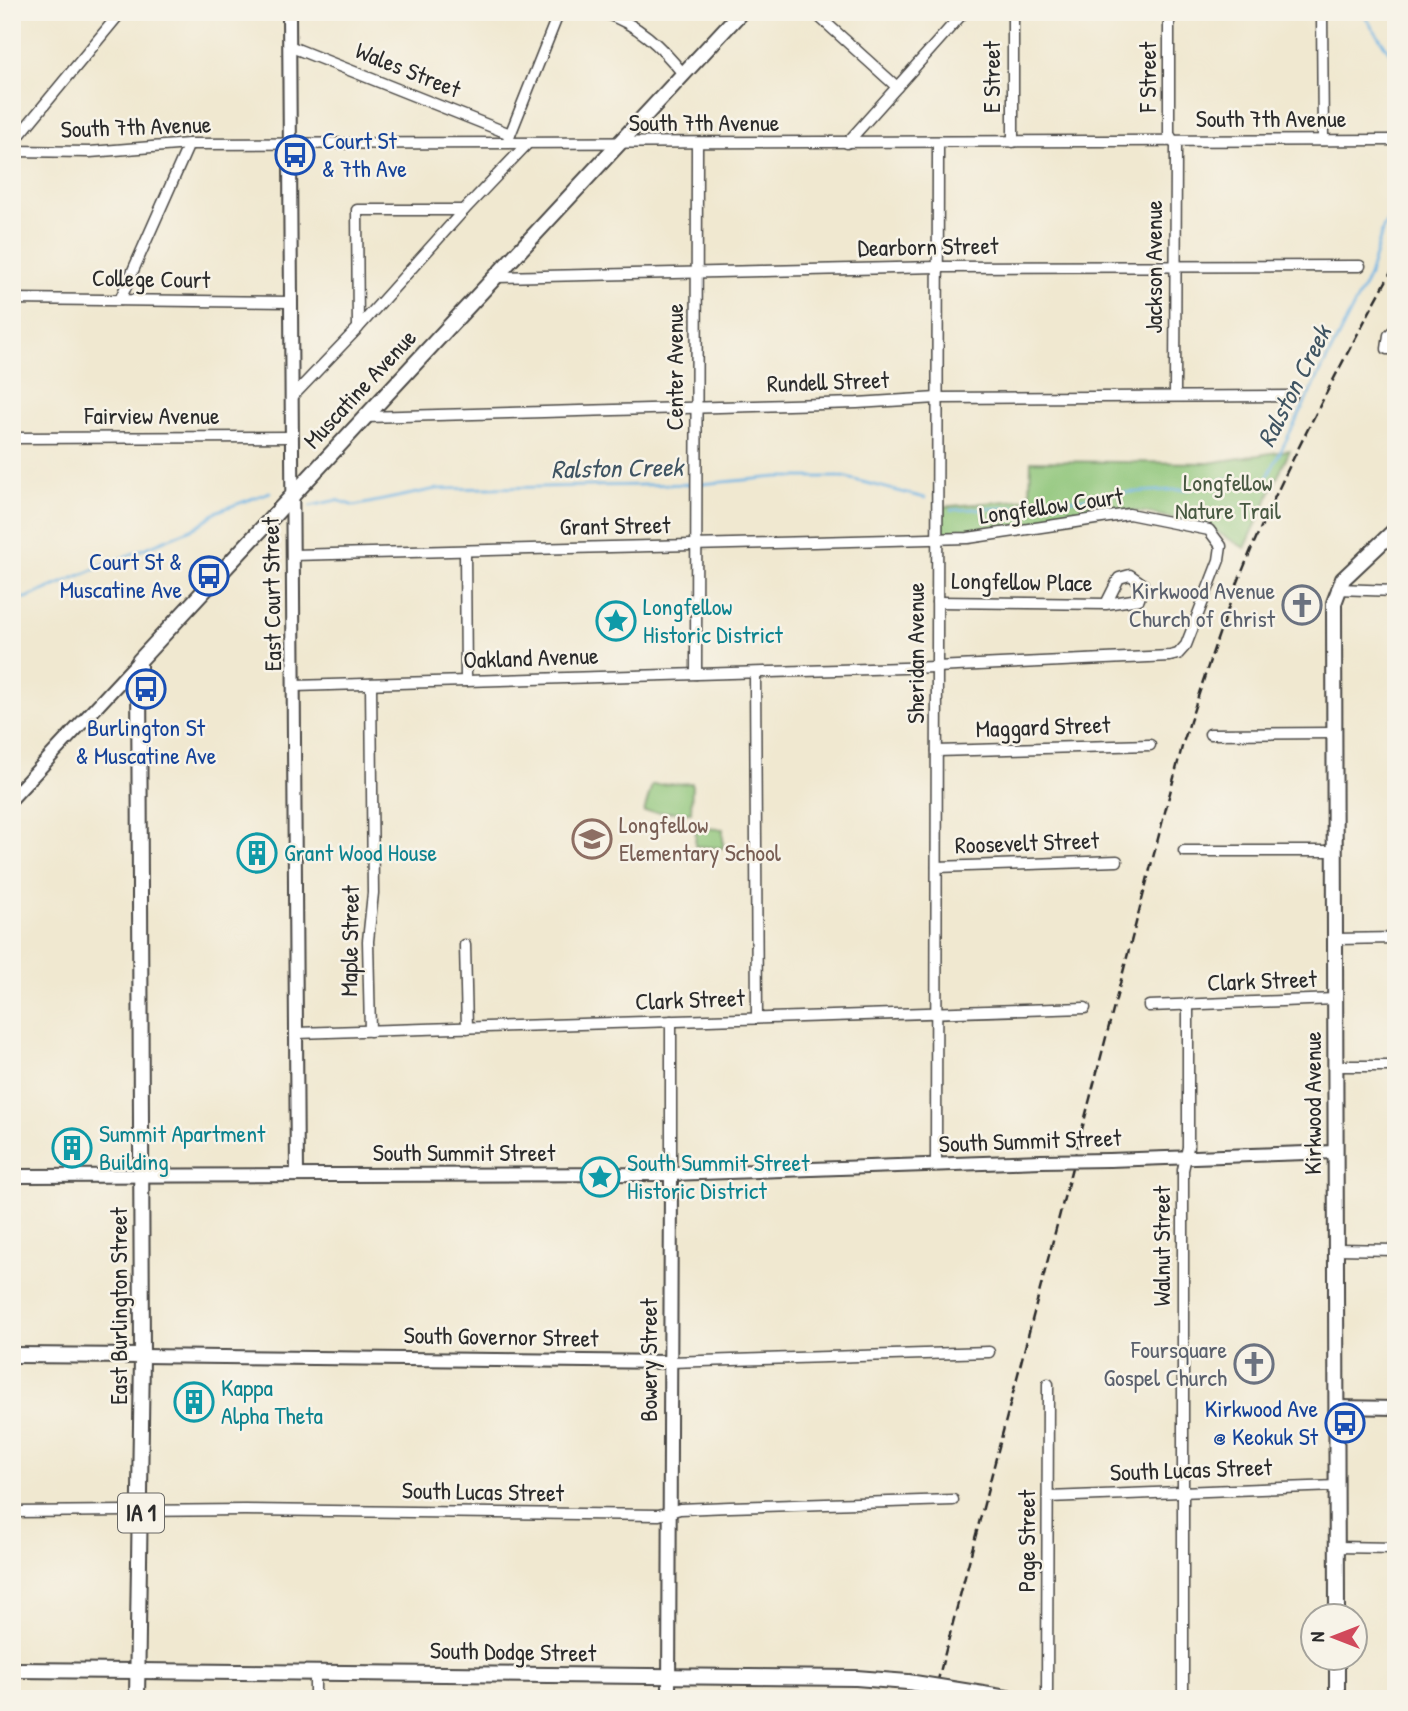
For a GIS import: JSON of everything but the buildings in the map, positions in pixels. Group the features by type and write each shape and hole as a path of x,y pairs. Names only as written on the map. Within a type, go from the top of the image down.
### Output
{"main road":[{"name":"Muscatine Avenue","path":"139,662 741,12"},
{"path":"1337,589 1348,573 1396,529"},
{"name":"Kirkwood Avenue","path":"1337,589 1337,1602"},
{"name":"East Burlington Street","path":"137,1699 142,1356 139,662"},
{"name":"South Governor Street","path":"12,1355 142,1356"},
{"name":"South Dodge Street","path":"12,1670 856,1678 908,1682 1013,1699"},
{"path":"1337,1672 1337,1699"}],"street":[{"name":"East Court Street","path":"289,12 297,1175"},
{"path":"508,139 559,12"},
{"path":"602,12 631,22 654,40 684,75"},
{"path":"814,12 897,87"},
{"path":"847,143 964,12"},
{"name":"E Street","path":"1013,12 1013,142"},
{"name":"F Street","path":"1169,12 1169,134 1173,141"},
{"path":"1322,12 1323,140"},
{"path":"12,144 116,14"},
{"name":"Wales Street","path":"289,46 508,139"},
{"name":"South 7th Avenue","path":"12,151 99,151 189,144 508,139 527,144 1396,140"},
{"name":"Jackson Avenue","path":"1173,141 1176,146 1175,395"},
{"name":"Sheridan Avenue","path":"936,1164 938,142"},
{"path":"120,300 189,144"},
{"path":"290,398 527,144"},
{"name":"Center Avenue","path":"696,674 697,144"},
{"path":"358,328 357,209 464,210"},
{"name":"Dearborn Street","path":"496,276 937,267 1360,266"},
{"name":"College Court","path":"12,299 290,302"},
{"path":"1396,328 1389,335 1387,349 1396,349"},
{"name":"Rundell Street","path":"366,417 937,398 1292,396"},
{"name":"Fairview Avenue","path":"12,438 291,437"},
{"name":"Longfellow Court","path":"936,667 1178,654 1186,645 1221,553 1219,540 1209,530 1129,514 968,538 937,539"},
{"name":"Grant Street","path":"293,555 937,539"},
{"path":"465,551 466,681"},
{"path":"1337,589 1396,591"},
{"name":"Longfellow Place","path":"937,602 1106,604"},
{"name":"Muscatine Avenue","path":"12,797 139,662"},
{"name":"Oakland Avenue","path":"295,686 936,667"},
{"path":"755,673 757,1018"},
{"name":"Maple Street","path":"370,1031 368,941 373,893 372,684"},
{"path":"1210,734 1335,733"},
{"name":"Maggard Street","path":"937,751 1150,745"},
{"path":"1184,852 1335,851"},
{"name":"Roosevelt Street","path":"937,867 1117,861"},
{"path":"1336,939 1396,938"},
{"path":"465,945 467,1028"},
{"name":"Clark Street","path":"1149,1006 1336,999"},
{"name":"Walnut Street","path":"1183,1699 1188,1004"},
{"name":"Clark Street","path":"297,1033 1085,1008"},
{"name":"Bowery Street","path":"669,1699 671,1021"},
{"path":"1336,1066 1396,1066"},
{"name":"South Summit Street","path":"12,1177 671,1174 1336,1153"},
{"path":"1336,1248 1396,1250"},
{"name":"South Governor Street","path":"142,1356 670,1362 989,1352"},
{"name":"Page Street","path":"1047,1699 1048,1384"},
{"path":"1337,1407 1396,1408"},
{"name":"South Lucas Street","path":"1048,1497 1337,1486"},
{"name":"South Lucas Street","path":"12,1512 127,1513 141,1510 612,1515 743,1506 953,1500"},
{"path":"1337,1547 1396,1548"},
{"path":"314,1699 315,1672"}],"green space":[{"name":"Longfellow Nature Trail","path":"1290,450 1245,548 1208,527 1150,513 1121,510 1056,522 942,533 941,507 1030,499 1031,461 1209,463"},
{"path":"692,783 691,812 644,812 652,785"},
{"path":"696,828 723,829 723,848 695,846"}],"waterway":[{"name":"Ralston Creek","path":"1362,12 1396,62"},
{"name":"Ralston Creek","path":"951,510 1024,507 1117,493 1190,489 1225,479 1265,482 1369,276 1383,228 1396,206"},
{"name":"Ralston Creek","path":"701,484 777,477 843,477 925,498"},
{"name":"Ralston Creek","path":"310,506 337,500 354,506 436,489 694,484"},
{"name":"Ralston Creek","path":"12,598 26,598 196,527 218,511 270,492"}],"railway":[{"path":"933,1699 1183,743 1225,617 1254,543 1304,436 1396,263"}],"place":[{"name":"Court St & 7th Ave","path":"295,155"},
{"name":"Court St & Muscatine Ave","path":"209,576"},
{"name":"Kirkwood Avenue Church of Christ","path":"1302,605"},
{"name":"Longfellow Historic District","path":"616,621"},
{"name":"Burlington St & Muscatine Ave","path":"146,689"},
{"name":"Longfellow Elementary School","path":"592,839"},
{"name":"Grant Wood House","path":"257,853"},
{"name":"Summit Apartment Building","path":"72,1148"},
{"name":"South Summit Street Historic District","path":"600,1177"},
{"name":"Foursquare Gospel Church","path":"1254,1364"},
{"name":"Kappa Alpha Theta","path":"194,1402"},
{"name":"Kirkwood Ave @ Keokuk St","path":"1345,1423"}]}
